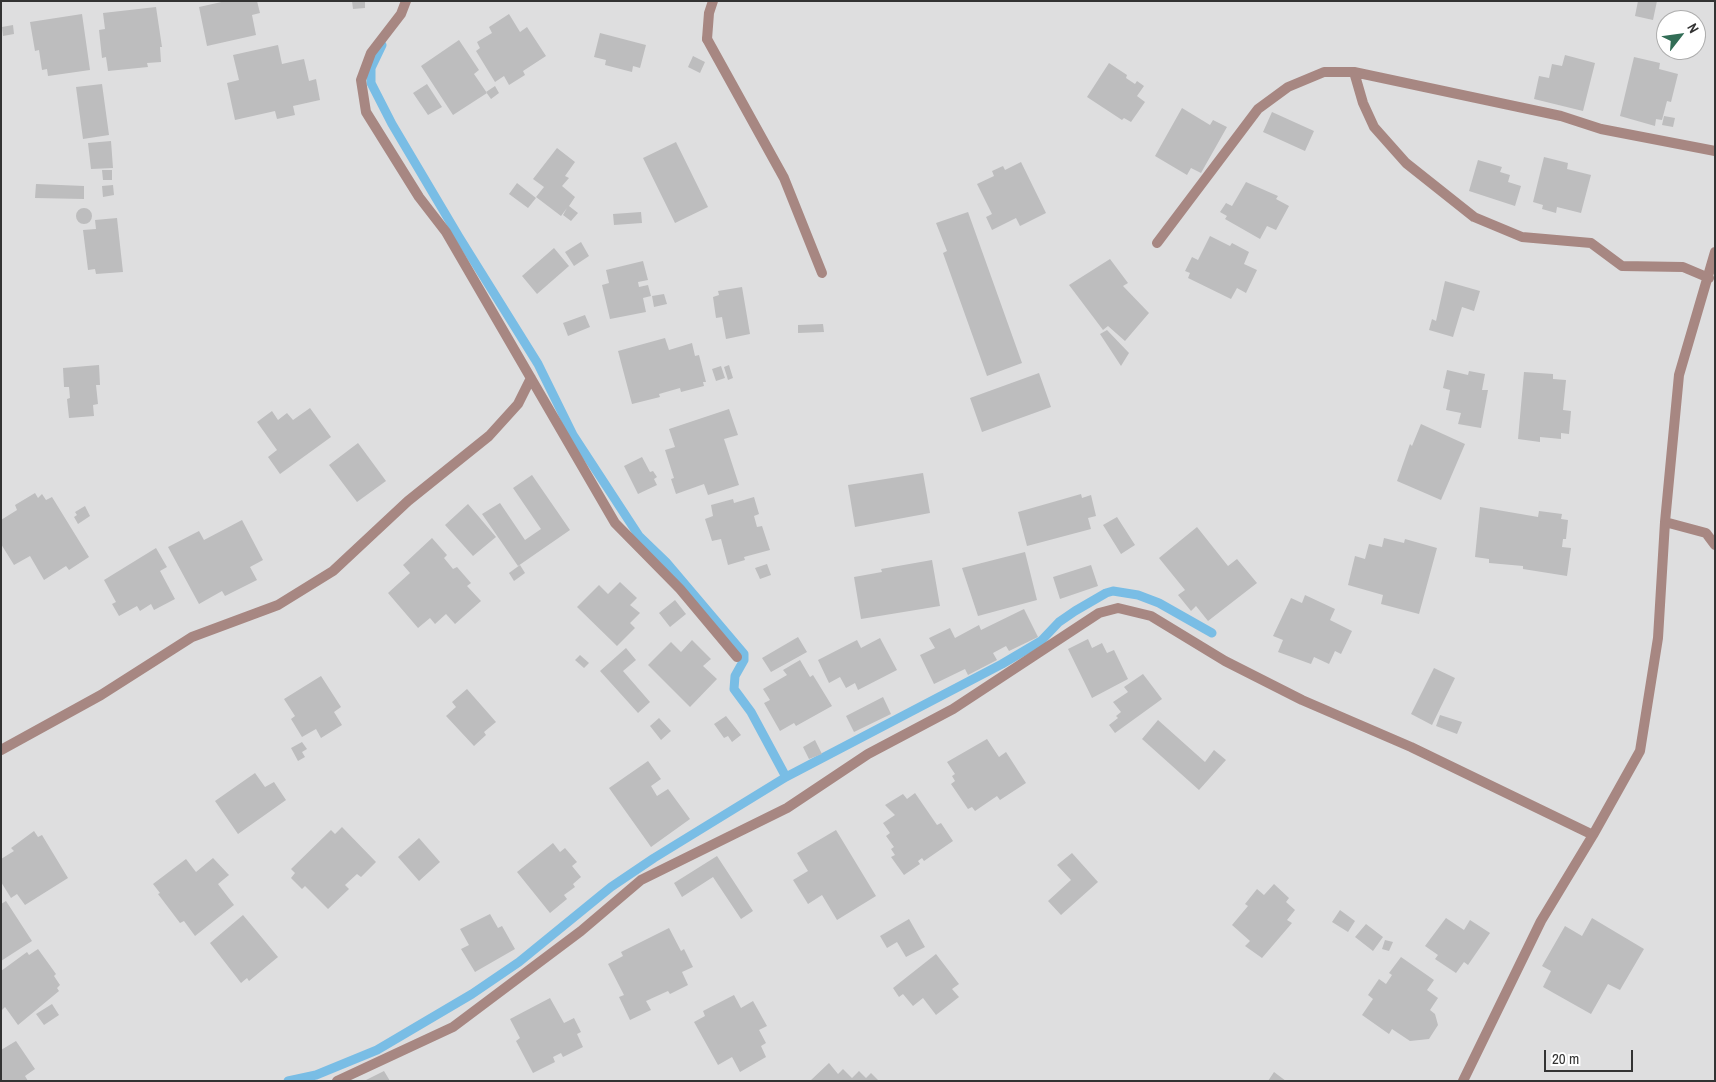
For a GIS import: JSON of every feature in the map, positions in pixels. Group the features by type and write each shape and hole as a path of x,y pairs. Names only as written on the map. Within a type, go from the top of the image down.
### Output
{"street":[{"path":"406,1 401,14 370,54 361,80 366,112 419,197 446,232 615,523 680,589 736,657"},
{"path":"713,1 709,12 707,39 784,178 822,273"},
{"path":"1157,242 1258,109 1288,87 1324,72 1354,72 1561,116 1601,129 1715,151"},
{"path":"1354,72 1363,104 1374,127 1406,163 1474,217 1522,237 1592,243 1622,266 1683,267 1709,278"},
{"path":"1463,1081 1541,922 1594,835 1640,751 1658,638 1665,522 1679,375 1709,278 1715,252"},
{"path":"1,750 101,695 192,637 278,606 333,571 408,501 489,436 518,404 531,378"},
{"path":"1665,522 1706,533 1715,545"},
{"path":"337,1081 453,1027 580,931 641,880 787,808 868,754 953,709 1099,613 1118,608 1151,616 1225,661 1276,687 1411,747 1594,835"}],"building":[{"path":"226,1 257,1 260,13 252,15 256,35 207,46 199,7"},
{"path":"352,1 365,1 365,8 353,9"},
{"path":"1638,1 1657,1 1653,20 1635,16"},
{"path":"156,7 162,47 160,47 161,62 147,63 148,67 108,71 106,57 102,58 99,30 105,29 103,13"},
{"path":"82,14 90,70 48,76 47,69 42,70 39,50 35,51 30,22"},
{"path":"509,14 520,32 527,27 546,56 523,71 525,75 509,85 504,76 495,82 476,51 480,48 477,42 492,33 489,27"},
{"path":"13,25 14,34 3,36 2,27"},
{"path":"600,33 646,45 640,68 633,66 632,72 605,65 606,60 594,57"},
{"path":"459,40 479,70 474,74 487,93 453,115 421,66"},
{"path":"278,45 282,64 304,59 309,81 316,79 320,100 293,106 295,115 277,119 275,111 235,120 227,83 239,80 233,55"},
{"path":"1565,55 1595,63 1583,111 1534,99 1539,76 1549,78 1552,64 1562,66"},
{"path":"693,56 705,62 700,73 688,67"},
{"path":"1634,57 1660,63 1659,69 1678,74 1671,102 1667,101 1662,120 1656,119 1655,126 1620,116"},
{"path":"1109,63 1127,75 1126,78 1135,84 1137,81 1144,86 1137,96 1145,102 1131,122 1124,118 1122,120 1087,97"},
{"path":"102,84 109,135 83,139 76,87"},
{"path":"427,84 442,107 428,115 413,93"},
{"path":"495,86 499,93 491,99 486,92"},
{"path":"1182,108 1210,125 1213,120 1227,127 1201,173 1191,168 1187,175 1155,156"},
{"path":"1272,112 1314,131 1305,151 1263,132"},
{"path":"1664,116 1675,118 1673,127 1662,125"},
{"path":"111,141 113,168 91,169 88,143"},
{"path":"676,142 708,207 675,223 643,158"},
{"path":"557,148 575,162 565,176 569,178 562,186 575,197 569,206 578,213 571,221 563,215 567,208 561,216 536,197 544,187 533,179"},
{"path":"1544,157 1568,163 1567,169 1591,175 1581,213 1557,207 1556,213 1542,209 1543,205 1533,202"},
{"path":"1478,160 1502,167 1500,172 1510,175 1508,182 1521,186 1515,206 1469,191"},
{"path":"1021,162 1046,213 1020,226 1016,218 992,230 986,217 992,214 977,184 994,176 992,171 1003,166 1005,170"},
{"path":"102,170 112,170 112,180 103,180"},
{"path":"1246,182 1278,196 1276,199 1289,206 1276,230 1267,226 1260,239 1225,219 1227,216 1220,212 1226,203 1232,206"},
{"path":"517,183 536,198 528,208 509,194"},
{"path":"36,184 84,186 84,199 35,198"},
{"path":"113,185 114,195 103,197 102,186"},
{"path":"84,208 90,210 92,216 90,222 84,224 78,222 76,216 78,210"},
{"path":"641,212 642,223 614,225 613,214"},
{"path":"968,212 1022,363 987,376 943,253 947,251 936,223"},
{"path":"117,218 123,272 96,274 95,269 88,270 83,230 96,229 95,220"},
{"path":"1210,236 1230,246 1232,243 1249,252 1244,264 1257,270 1246,293 1237,288 1231,299 1188,278 1190,273 1185,271 1192,257 1198,260"},
{"path":"581,242 589,256 574,266 565,252"},
{"path":"554,248 569,266 537,294 522,276"},
{"path":"1110,259 1128,283 1123,286 1149,313 1125,341 1108,326 1103,330 1069,285"},
{"path":"643,261 648,280 638,282 639,287 648,285 651,296 643,298 646,312 610,319 602,285 609,283 606,270"},
{"path":"1445,281 1480,291 1474,311 1462,307 1453,337 1429,330 1432,319 1436,321"},
{"path":"742,287 750,334 726,339 722,317 716,318 713,297 719,295 718,291"},
{"path":"664,294 667,304 654,307 652,296"},
{"path":"585,315 590,327 568,336 563,323"},
{"path":"823,324 824,332 798,333 798,325"},
{"path":"1107,330 1129,353 1121,366 1100,334"},
{"path":"665,338 669,350 692,343 695,356 699,355 706,382 703,382 704,386 681,392 680,388 659,394 660,397 632,404 618,351"},
{"path":"99,365 100,385 96,385 98,404 93,405 94,416 69,418 67,399 70,398 69,387 64,387 63,368"},
{"path":"729,365 733,378 728,380 724,367"},
{"path":"721,366 725,378 716,381 712,369"},
{"path":"1447,370 1468,375 1469,371 1485,374 1482,390 1488,390 1481,428 1458,424 1461,413 1446,410 1450,390 1443,388"},
{"path":"1524,372 1553,374 1553,379 1566,380 1563,410 1571,411 1569,434 1561,433 1561,439 1540,437 1540,442 1518,439"},
{"path":"1039,373 1051,407 982,432 970,398"},
{"path":"310,408 331,437 280,474 268,457 277,450 257,422 272,411 278,420 287,413 293,420"},
{"path":"729,409 738,435 724,439 739,485 708,495 704,484 676,494 671,479 674,478 665,450 675,447 669,429"},
{"path":"1421,424 1465,444 1441,500 1397,481 1410,444 1412,446"},
{"path":"358,443 386,481 357,502 329,465"},
{"path":"642,457 650,472 653,471 657,477 654,479 657,485 638,494 624,466"},
{"path":"923,473 930,513 855,527 848,485"},
{"path":"532,475 570,530 518,566 482,514 500,503 525,540 541,529 513,488"},
{"path":"35,493 38,498 42,494 46,500 52,497 89,557 69,570 66,566 44,580 30,556 14,565 1,544 1,520 17,510 15,505"},
{"path":"1081,494 1082,498 1091,495 1096,516 1088,518 1091,529 1027,546 1018,512"},
{"path":"754,497 759,514 754,516 757,527 762,526 770,550 744,557 745,560 728,565 721,539 712,541 705,519 713,516 711,505 733,499 734,503"},
{"path":"468,504 496,537 473,556 445,525"},
{"path":"85,506 90,516 78,524 74,517 77,515 75,512"},
{"path":"1480,507 1538,517 1539,511 1562,514 1561,519 1568,520 1566,539 1563,539 1562,547 1571,548 1567,576 1523,569 1523,566 1489,563 1489,559 1475,557"},
{"path":"1117,517 1135,545 1121,554 1103,525"},
{"path":"242,520 263,560 250,567 257,580 225,596 222,591 199,604 168,547 199,531 204,540"},
{"path":"1197,527 1228,566 1237,559 1257,583 1208,621 1196,606 1191,611 1178,595 1185,590 1159,558"},
{"path":"432,538 447,555 444,558 453,569 457,567 471,583 467,586 481,601 455,624 446,614 435,624 430,618 418,628 388,593 410,573 403,565"},
{"path":"1384,538 1404,543 1405,539 1437,548 1419,614 1381,604 1383,595 1348,585 1355,556 1365,559 1369,544 1382,547"},
{"path":"156,548 167,567 160,571 175,599 154,610 151,604 140,611 137,606 119,616 112,604 116,602 104,580"},
{"path":"1025,552 1037,600 978,616 962,568"},
{"path":"932,560 940,606 861,619 854,577 882,572 881,569"},
{"path":"767,564 771,575 760,579 755,568"},
{"path":"520,565 525,573 514,581 509,573"},
{"path":"1091,565 1098,586 1060,599 1053,577"},
{"path":"620,582 637,598 630,605 640,613 630,623 635,628 617,646 577,607 599,585 608,594"},
{"path":"1305,595 1335,609 1330,620 1352,631 1341,654 1335,651 1329,664 1314,657 1311,664 1278,652 1283,640 1273,636 1291,598 1302,603"},
{"path":"675,600 686,614 670,627 659,613"},
{"path":"1024,609 1038,637 1009,651 1006,646 993,653 997,660 968,675 965,669 934,684 920,655 935,648 929,638 950,628 955,638 979,625 981,630"},
{"path":"798,637 807,652 771,672 762,658"},
{"path":"880,638 897,670 858,690 855,683 846,688 840,677 829,683 818,660 857,640 861,648"},
{"path":"1088,639 1092,648 1102,643 1107,653 1114,650 1128,679 1092,698 1068,649"},
{"path":"692,640 711,659 703,666 717,679 690,707 648,665 671,642 681,652"},
{"path":"626,648 636,660 623,671 650,702 638,713 600,671"},
{"path":"580,655 589,663 584,668 575,660"},
{"path":"800,660 810,677 813,675 832,706 796,726 794,723 780,731 764,703 770,700 763,689 787,675 783,670"},
{"path":"1434,668 1455,678 1432,725 1411,714"},
{"path":"1143,674 1162,699 1115,733 1109,725 1118,718 1116,716 1121,712 1113,702 1128,692 1124,687"},
{"path":"321,676 341,707 334,712 342,725 321,738 316,729 302,737 291,719 295,716 284,699"},
{"path":"467,689 496,722 484,732 486,735 474,746 446,716 456,707 452,702"},
{"path":"883,697 891,714 854,732 846,716"},
{"path":"1440,715 1462,722 1457,734 1436,726"},
{"path":"726,716 741,735 732,742 728,736 724,738 714,724"},
{"path":"659,718 671,731 661,740 650,726"},
{"path":"1158,720 1205,762 1214,750 1226,760 1199,790 1142,739"},
{"path":"987,739 999,757 1006,752 1026,783 1000,800 997,796 975,811 972,807 968,809 951,784 955,781 952,776 955,774 947,762"},
{"path":"815,740 822,754 809,759 803,747"},
{"path":"302,742 307,749 302,752 305,757 298,761 291,748"},
{"path":"648,761 661,779 651,786 657,796 668,789 690,819 651,847 609,788"},
{"path":"255,773 265,787 274,782 286,800 238,834 215,801"},
{"path":"915,793 937,825 941,823 953,841 924,861 922,858 918,861 920,864 904,875 891,857 895,855 891,849 894,847 886,836 890,833 883,823 895,815 885,805 903,794 907,799"},
{"path":"342,827 376,862 361,877 357,874 345,885 349,889 328,909 305,886 302,889 291,878 295,873 291,869 331,830 335,834"},
{"path":"836,830 876,896 837,920 822,895 808,904 793,880 808,871 797,853"},
{"path":"34,831 38,837 42,835 68,878 25,905 17,894 11,898 1,882 1,859 14,851 11,848"},
{"path":"419,838 440,862 419,881 398,857"},
{"path":"553,843 560,852 565,848 577,862 572,866 581,877 573,884 575,887 564,895 567,899 550,913 517,872"},
{"path":"1072,853 1098,882 1061,915 1048,901 1071,880 1057,865"},
{"path":"717,856 753,911 741,919 713,877 682,897 674,883"},
{"path":"213,858 229,875 218,884 234,905 195,936 184,921 180,923 158,894 160,893 153,884 186,859 196,872"},
{"path":"1274,884 1289,898 1286,902 1295,910 1287,920 1292,923 1262,958 1245,946 1250,941 1232,925 1248,906 1245,904 1257,889 1264,895"},
{"path":"6,901 32,941 1,961 1,904"},
{"path":"1340,910 1355,921 1348,932 1332,922"},
{"path":"490,914 498,928 502,926 515,949 475,972 461,949 469,945 460,929"},
{"path":"243,915 278,957 249,981 247,978 241,983 210,943"},
{"path":"1446,918 1464,930 1470,920 1490,933 1468,965 1464,962 1456,973 1435,959 1438,955 1425,946"},
{"path":"1592,918 1644,949 1620,990 1608,984 1591,1014 1543,987 1551,971 1542,966 1565,926 1582,936"},
{"path":"909,919 925,947 906,957 897,942 887,948 880,936"},
{"path":"1366,924 1383,937 1373,951 1355,937"},
{"path":"669,928 681,951 684,949 693,967 682,972 688,985 670,994 668,991 646,1001 651,1010 630,1020 619,997 624,995 608,964 623,956 621,952"},
{"path":"1385,940 1393,942 1389,951 1382,949"},
{"path":"38,949 56,974 54,976 60,985 57,988 59,991 18,1025 5,1007 1,1011 1,971 27,952 29,955"},
{"path":"936,954 959,984 952,989 959,997 936,1015 923,998 913,1006 903,994 899,997 893,988"},
{"path":"1401,957 1434,980 1427,990 1438,998 1430,1010 1435,1014 1438,1025 1429,1039 1410,1041 1392,1029 1389,1034 1362,1015 1373,999 1368,995 1379,979 1386,984 1392,975 1389,973"},
{"path":"734,995 741,1008 753,1001 767,1026 759,1030 766,1043 761,1046 766,1057 740,1072 732,1057 718,1065 694,1022 705,1016 703,1011"},
{"path":"550,998 564,1023 574,1018 581,1032 577,1034 583,1047 563,1057 561,1053 553,1057 555,1062 533,1073 516,1041 520,1038 510,1019"},
{"path":"52,1004 59,1015 44,1025 36,1014"},
{"path":"16,1041 35,1069 25,1076 28,1081 1,1081 1,1050"},
{"path":"829,1063 838,1074 843,1069 852,1078 859,1071 866,1078 871,1073 879,1081 810,1081"},
{"path":"384,1071 390,1081 364,1081"},
{"path":"1274,1072 1286,1081 1268,1081"}],"waterway":[{"path":"382,45 371,68 371,83 392,124 538,364 573,435 639,536 666,562 744,654 744,660 735,676 734,689 751,712 786,777"},
{"path":"288,1081 316,1075 377,1050 472,994 519,962 611,887 654,858 786,777 1002,664 1041,641 1059,622 1106,593 1113,591 1138,595 1159,603 1212,633"}]}
